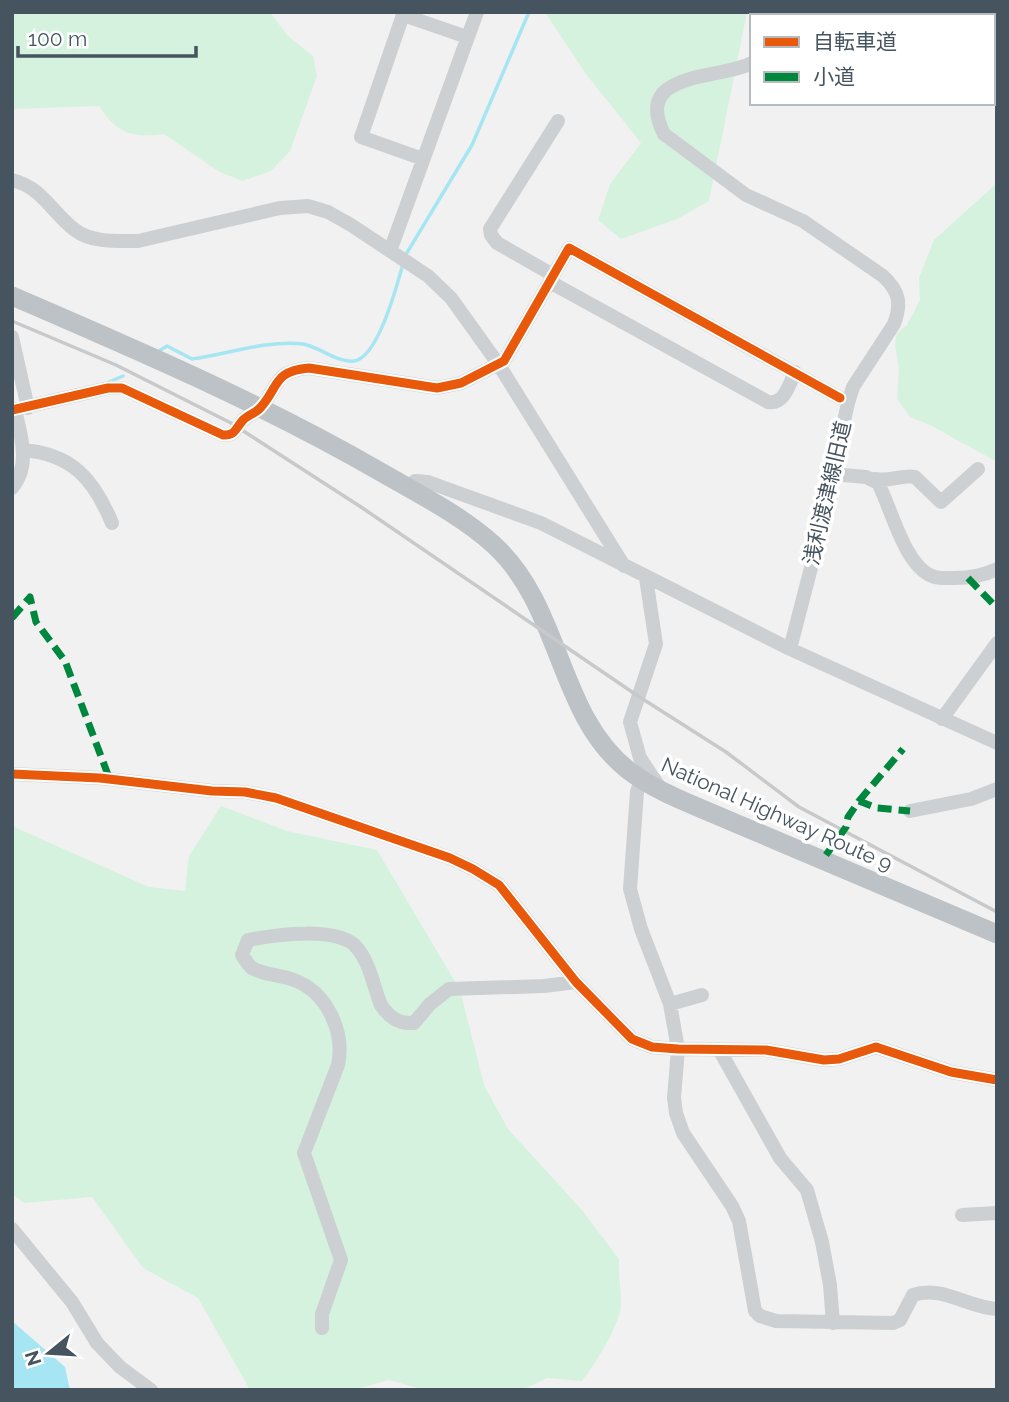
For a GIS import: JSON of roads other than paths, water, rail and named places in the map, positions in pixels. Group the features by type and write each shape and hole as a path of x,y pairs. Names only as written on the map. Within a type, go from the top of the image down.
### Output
{"highway":[{"name":"National Highway Route 9","path":"12,296 261,407 408,488 480,534 503,554 529,587 594,732 620,762 641,779 662,791 997,934"}],"street":[{"path":"390,251 477,12"},
{"path":"423,159 361,137 404,13 467,37"},
{"name":"浅利渡津線旧道","path":"750,64 723,72 699,75 676,83 665,92 658,104 657,119 664,134 746,195 803,221 883,276 897,292 899,305 894,324 850,395 790,649"},
{"path":"558,121 490,229 497,243 552,278 768,401 775,403 780,400 795,372"},
{"path":"12,180 26,183 40,194 76,232 115,242 138,241 280,208 309,206 328,212 351,225 428,276 451,298 499,365 624,566"},
{"path":"21,406 108,388 122,388 228,436 261,407 281,378 301,369 437,388 461,383 504,361 569,248 840,398"},
{"path":"12,337 21,406 23,450 23,468 12,488"},
{"path":"23,450 56,456 84,476 103,501 112,523"},
{"path":"832,474 897,480 911,475 941,502 978,469"},
{"path":"874,479 882,489 901,538 926,572 938,578 968,578 985,575 997,569"},
{"path":"408,488 415,481 428,482 541,523 790,649 997,743"},
{"path":"646,578 656,644 630,722 640,758 662,791"},
{"path":"942,719 997,643"},
{"path":"12,774 100,778 276,797 439,854 473,869 499,885 576,982 632,1039 652,1047 720,1051 766,1050 824,1060 839,1059 876,1047 951,1072 997,1080"},
{"path":"641,779 636,802 630,889 641,929 670,1004 678,1049 674,1098 679,1124 739,1221 755,1311 760,1316 776,1321 893,1323 900,1320 914,1295 929,1292 997,1309"},
{"path":"910,811 971,799 997,789"},
{"path":"322,1328 322,1314 341,1260 304,1153 338,1065 341,1051 337,1030 328,1010 317,995 297,980 251,968 242,955 248,940 281,933 335,936 344,939 356,946 362,955 386,1012 394,1020 406,1024 414,1023 430,1004 449,989 544,986 576,982"},
{"path":"670,1004 702,995"},
{"path":"720,1051 780,1158 807,1190 822,1242 830,1285 833,1323"},
{"path":"962,1215 997,1213"},
{"path":"12,1229 72,1302 97,1343 120,1367 152,1390"}],"water":[{"path":"12,1321 65,1367 70,1390 12,1390"}],"waterway":[{"path":"405,256 472,145 529,12"},
{"path":"159,351 167,346 192,359 289,343 303,344 341,360 354,361 363,357 378,335 403,264"},
{"path":"109,382 123,376"}],"railway":[{"path":"12,321 116,365 231,423 726,752 799,807 997,912"}]}
